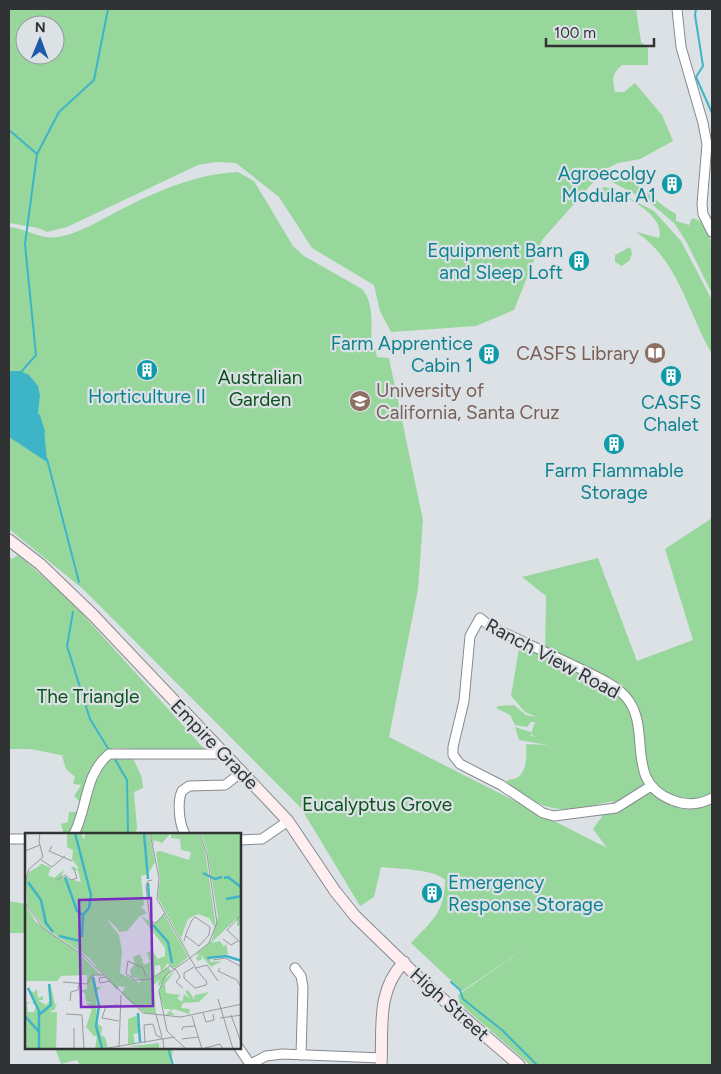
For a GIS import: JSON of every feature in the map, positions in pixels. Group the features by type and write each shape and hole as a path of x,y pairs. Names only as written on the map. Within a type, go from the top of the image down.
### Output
{"main road":[{"name":"Empire Grade","path":"9,540 40,564 93,615 288,821 354,916 404,962"},
{"path":"382,1061 385,992 392,975 404,962"},
{"name":"High Street","path":"404,962 435,993 519,1065"}],"street":[{"path":"678,9 681,46 707,144 702,204 703,214 712,232"},
{"name":"Ranch View Road","path":"480,618 490,626 594,676 625,696 637,717 642,768 651,786 616,808 554,816 543,813 501,785 460,764 454,755 453,747 463,710 470,636 480,618"},
{"path":"74,833 79,824 90,777 104,758 114,752 225,754"},
{"path":"184,833 182,829 180,799 182,791 189,786 226,785 242,772"},
{"path":"651,786 662,796 685,804 694,804 712,798"},
{"path":"241,840 262,839 288,821"},
{"path":"9,839 25,839"},
{"path":"295,968 301,976 303,986 301,1055"},
{"path":"240,1049 249,1065 266,1056 282,1054 382,1061"}],"green space":[{"path":"9,9 636,9 641,42 648,48 648,65 622,65 616,71 614,77 615,92 624,92 635,83 662,115 673,141 640,159 618,163 604,170 542,240 514,310 476,326 391,332 380,311 374,285 312,248 279,197 236,163 217,162 198,165 67,227 47,232 38,228 9,223"},
{"path":"238,172 254,181 293,246 304,256 362,289 371,309 371,348 375,349 377,357 389,358 423,520 418,589 389,737 607,848 593,829 613,801 577,808 556,809 535,802 506,781 516,778 523,771 525,767 526,744 548,745 519,740 515,727 531,732 531,734 535,722 531,722 527,727 515,725 510,715 496,708 498,706 514,705 526,715 537,717 525,712 511,696 519,649 523,647 545,656 546,596 522,577 598,558 637,661 693,640 665,549 712,518 712,1065 530,1065 460,1004 458,995 524,949 462,991 411,943 431,922 440,908 443,900 445,880 440,876 425,872 381,867 374,897 360,906 301,808 83,589 9,529 9,227 45,237 57,237 81,230 163,190 207,176"},
{"path":"618,176 640,186 676,214 676,221 689,225 692,218 701,222 707,229 713,262 712,294 687,243 675,224 648,201 610,181 612,177"},
{"path":"603,187 610,188 654,211 681,241 712,300 712,354 672,272 650,243 636,232 659,238 660,232 655,220 646,210 629,199 625,203 614,204 602,193"},
{"path":"630,247 632,253 630,260 622,266 615,262 615,255"},
{"name":"The Triangle","path":"18,555 68,598 207,752 113,748 114,758 133,758 142,778 143,788 134,792 137,828 135,833 64,833 61,824 68,822 69,812 79,812 83,805 74,796 81,785 73,784 75,777 66,769 62,756 65,756 31,749 9,749 9,556 12,559"},
{"path":"9,901 25,904 25,933 9,933"},
{"path":"55,1049 173,1049 171,1065 80,1065 77,1060 61,1064"}],"water":[{"path":"9,371 20,371 29,375 38,386 40,395 38,414 44,428 47,462 9,437"}],"waterway":[{"path":"21,372 36,355 25,244 37,154 59,112 94,80 108,9"},
{"path":"696,9 695,15 703,66 696,77 712,113"},
{"path":"9,130 37,154"},
{"path":"39,415 44,432"},
{"path":"47,459 79,582"},
{"path":"73,612 67,646 90,719 109,750"},
{"path":"113,756 127,780 128,833"},
{"path":"451,982 460,990 463,999 502,1030 537,1065"},
{"path":"168,1049 173,1065"}],"place":[{"name":"Agroecolgy Modular A1","path":"672,184"},
{"name":"Equipment Barn and Sleep Loft","path":"579,261"},
{"name":"CASFS Library","path":"655,353"},
{"name":"Farm Apprentice Cabin 1","path":"489,354"},
{"name":"Horticulture II","path":"147,370"},
{"name":"CASFS Chalet","path":"671,376"},
{"name":"University of California, Santa Cruz","path":"360,401"},
{"name":"Farm Flammable Storage","path":"614,444"},
{"name":"Emergency Response Storage","path":"432,893"}],"park label":[{"name":"Australian Garden","path":"260,388"},
{"name":"Eucalyptus Grove","path":"377,804"}]}
